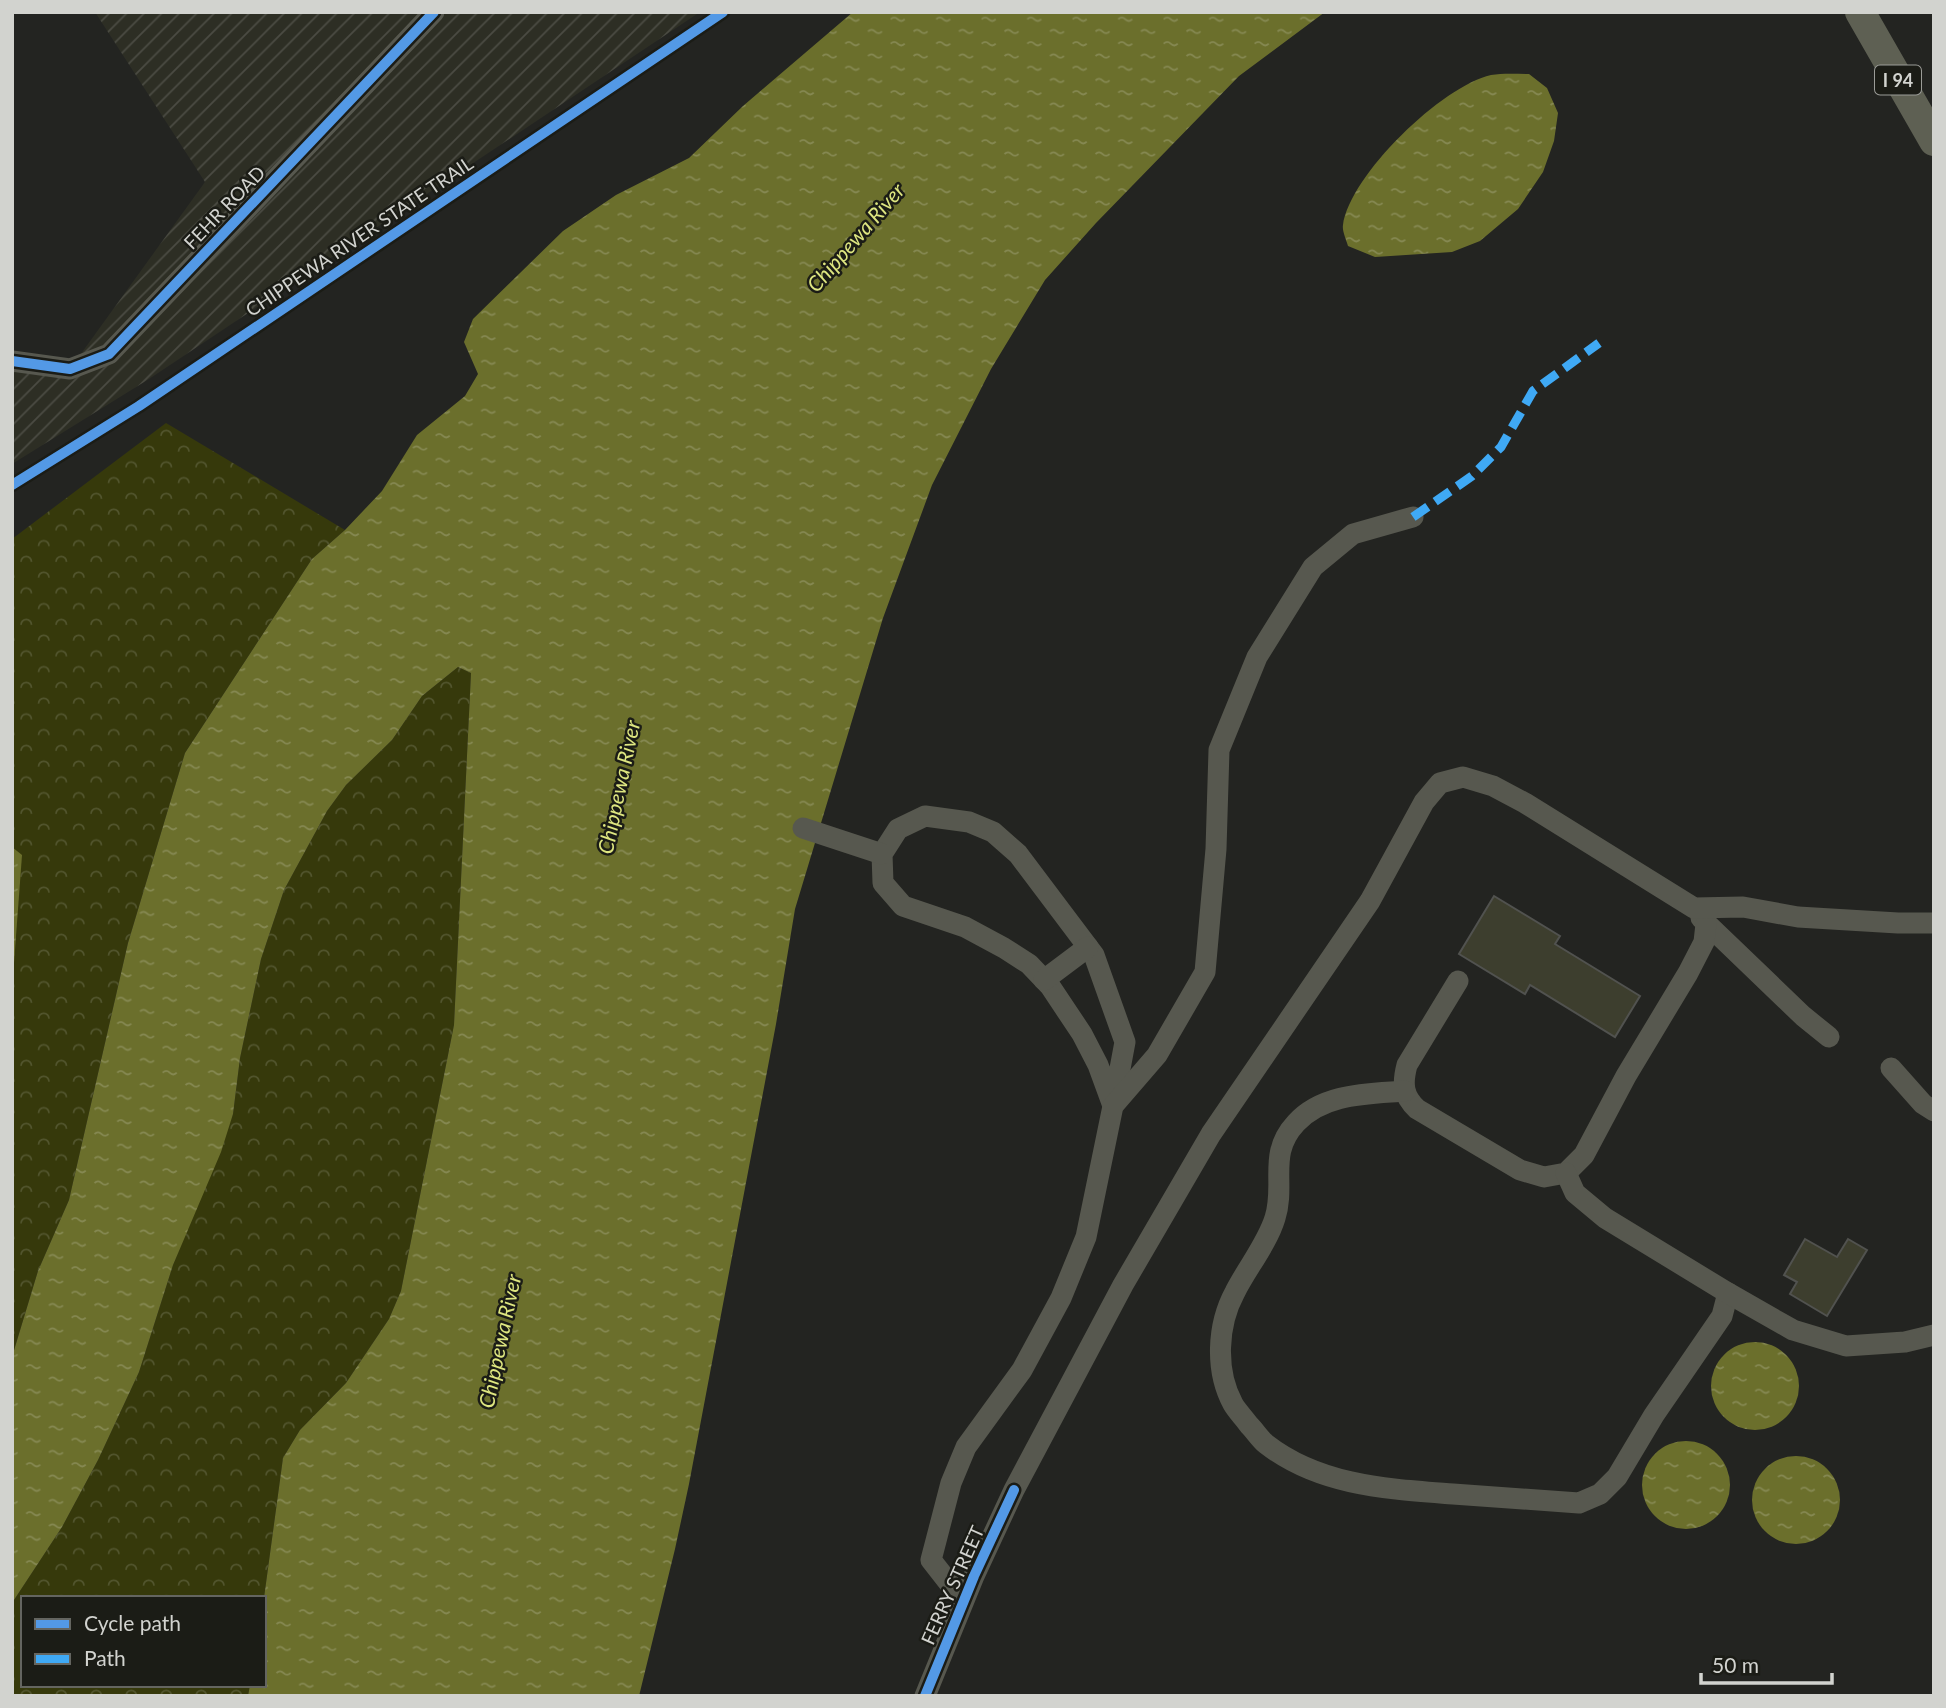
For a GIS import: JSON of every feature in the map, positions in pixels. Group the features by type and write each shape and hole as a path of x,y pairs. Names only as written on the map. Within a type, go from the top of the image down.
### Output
{"highway":[{"name":"I 94","path":"1861,15 1934,141"}],"street":[{"name":"FEHR ROAD","path":"12,361 70,369 108,354 434,12"},
{"path":"1113,1106 1157,1055 1205,972 1216,849 1219,750 1257,657 1313,568 1353,534 1413,517"},
{"name":"FERRY STREET","path":"925,1696 963,1601 1014,1490 1123,1284 1211,1134 1370,901 1424,802 1440,783 1463,777 1493,786 1525,803 1700,916 1803,1016 1829,1037"},
{"path":"963,1601 931,1560 951,1483 966,1447 1022,1370 1066,1286 1086,1237 1113,1106 1125,1042 1094,955 1018,854 993,832 969,822 925,817 898,829 882,853 883,883 903,906 965,927 1029,964 1066,1007 1082,1034 1098,1065 1113,1106"},
{"path":"803,828 882,853"},
{"path":"1458,981 1407,1065 1403,1079 1406,1098 1417,1109 1520,1170 1544,1177 1566,1173 1584,1155 1626,1076 1688,974 1704,942 1700,916 1743,907 1798,917 1934,923"},
{"path":"1044,980 1088,947"},
{"path":"1891,1068 1923,1104 1934,1111"},
{"path":"1405,1091 1351,1095 1313,1108 1296,1122 1286,1136 1278,1156 1279,1204 1273,1223 1233,1294 1225,1314 1221,1342 1222,1378 1233,1405 1264,1443 1291,1461 1330,1478 1386,1489 1579,1503 1600,1494 1617,1477 1654,1415 1722,1316 1728,1293"},
{"path":"1566,1173 1575,1193 1605,1218 1793,1330 1846,1346 1905,1342 1934,1335"}],"shaded area":[{"path":"95,12 700,12 149,379 12,464 12,361 70,369 205,182"}],"green space":[{"path":"166,423 345,530 312,559 185,753 128,943 69,1200 38,1271 12,1357 12,539"},
{"path":"458,667 471,673 454,1025 401,1291 389,1319 346,1383 300,1430 283,1458 264,1596 21,1596 21,1687 250,1687 248,1696 12,1696 12,1603 62,1527 98,1460 139,1372 173,1265 233,1114 240,1058 261,959 284,890 327,811 346,785 392,740 422,696"}],"water":[{"name":"Chippewa River","path":"853,12 1325,12 1239,76 1096,223 1045,280 991,369 932,485 883,618 795,909 776,1024 689,1484 639,1696 248,1696 250,1687 266,1687 264,1596 283,1458 300,1430 346,1383 389,1319 401,1291 454,1025 471,673 458,667 422,696 392,740 346,785 327,811 284,890 261,959 240,1058 233,1114 221,1152 173,1265 139,1372 98,1460 62,1527 12,1603 12,1357 38,1271 69,1200 128,943 185,753 312,559 345,530 382,491 417,435 465,396 478,374 464,342 473,319 563,231 616,195 689,158 743,106"},
{"path":"1529,74 1547,88 1558,113 1554,141 1543,172 1518,209 1480,241 1452,252 1375,257 1348,246 1343,227 1349,205 1362,182 1401,135 1448,96 1471,83 1491,75"},
{"path":"12,847 22,855 12,990"},
{"path":"1746,1342 1764,1342 1780,1349 1792,1361 1799,1377 1799,1395 1792,1411 1780,1423 1764,1430 1746,1430 1730,1423 1718,1411 1711,1395 1711,1377 1718,1361 1730,1349"},
{"path":"1677,1441 1695,1441 1711,1448 1723,1460 1730,1476 1730,1494 1723,1510 1711,1522 1695,1529 1677,1529 1661,1522 1649,1510 1642,1494 1642,1476 1649,1460 1661,1448"},
{"path":"1787,1456 1805,1456 1821,1463 1833,1475 1840,1491 1840,1509 1833,1525 1821,1537 1805,1544 1787,1544 1771,1537 1759,1525 1752,1509 1752,1491 1759,1475 1771,1463"}],"building":[{"path":"1494,896 1560,936 1555,944 1640,996 1615,1037 1530,985 1525,994 1459,954"},
{"path":"1805,1239 1837,1257 1848,1239 1867,1250 1827,1316 1790,1294 1797,1282 1784,1275"}],"marked path":[{"path":"1413,517 1472,476 1501,447 1533,391 1599,343"}],"cycle path":[{"path":"12,361 70,369 109,354 434,12"},
{"name":"CHIPPEWA RIVER STATE TRAIL","path":"12,485 139,406 723,12"},
{"path":"925,1696 974,1576 1014,1490"}]}
